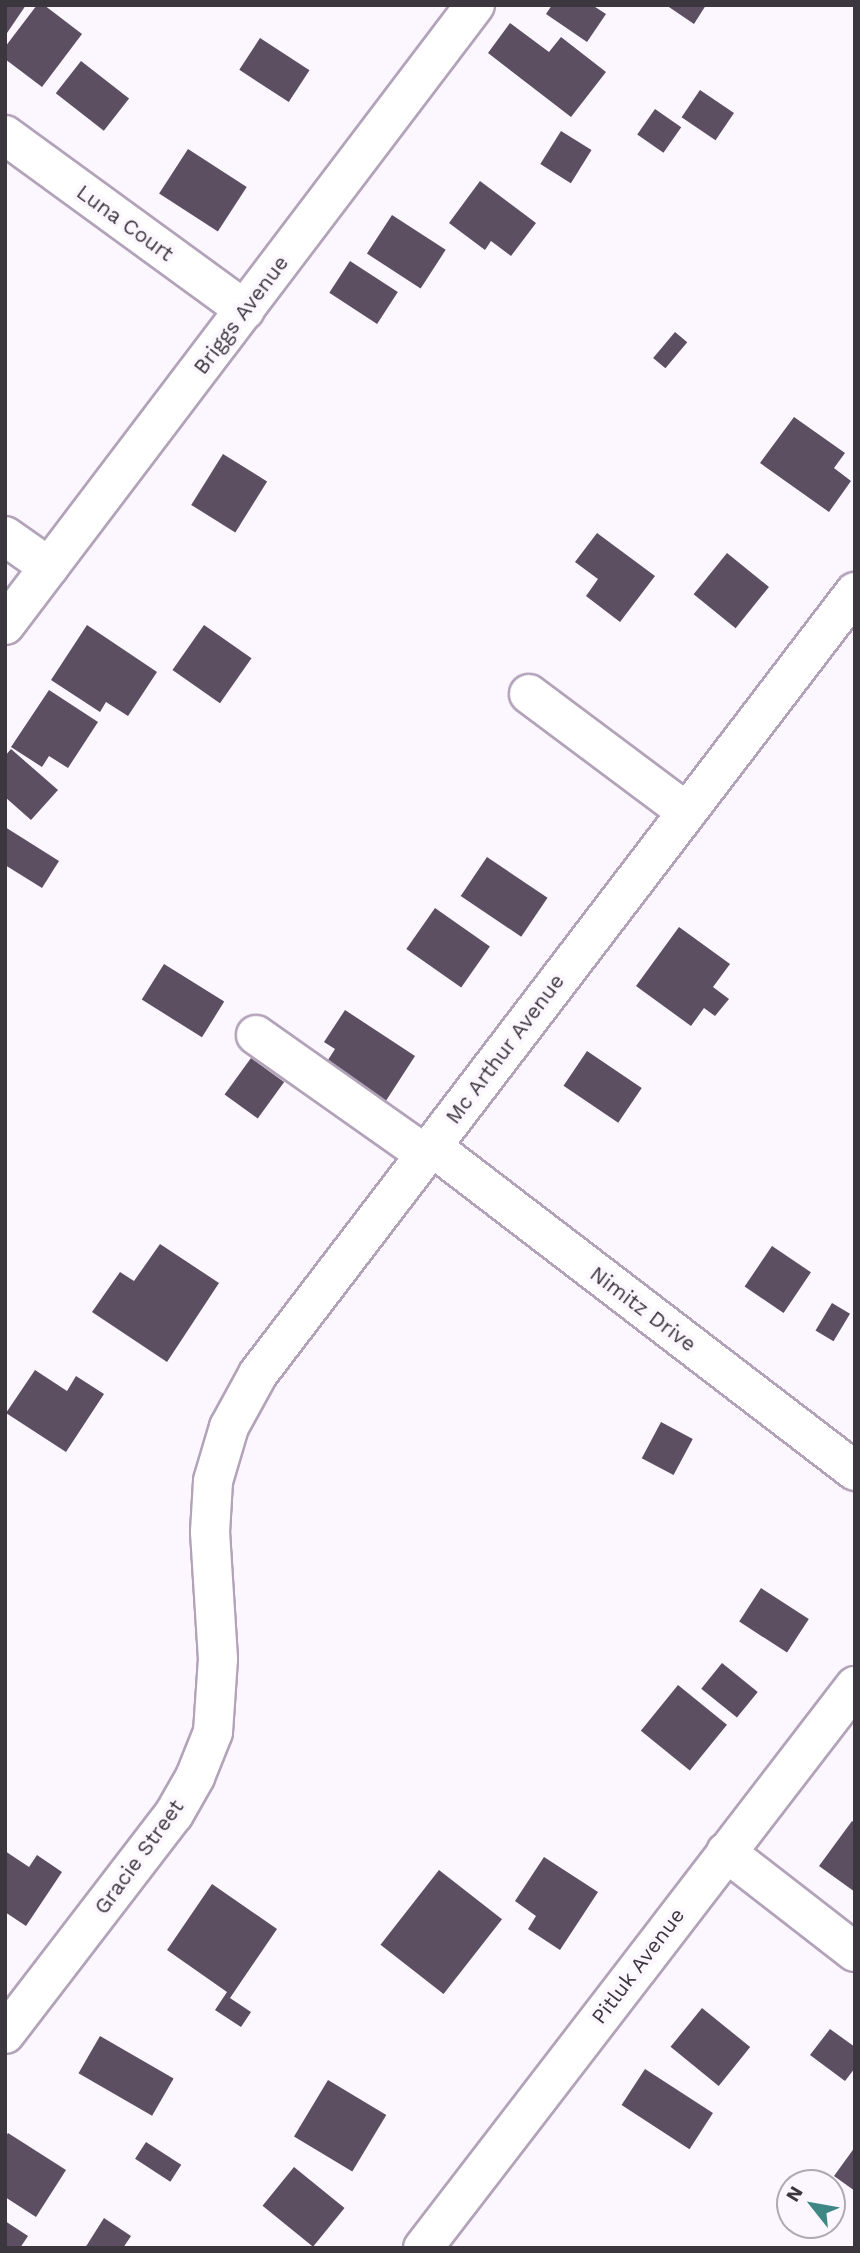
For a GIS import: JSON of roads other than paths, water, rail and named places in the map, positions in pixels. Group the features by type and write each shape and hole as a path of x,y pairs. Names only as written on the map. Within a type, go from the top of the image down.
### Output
{"street":[{"name":"Briggs Avenue","path":"5,625 475,5"},
{"name":"Luna Court","path":"5,135 245,310"},
{"path":"5,536 50,566"},
{"name":"Mc Arthur Avenue","path":"209,1532 213,1481 229,1427 258,1374 855,592"},
{"path":"529,694 687,812"},
{"name":"Nimitz Drive","path":"256,1035 428,1150 855,1471"},
{"name":"Gracie Street","path":"5,2034 174,1815 195,1777 213,1732 217,1694 209,1532"},
{"name":"Pitluk Avenue","path":"423,2248 855,1686"},
{"path":"726,1852 855,1952"}]}
